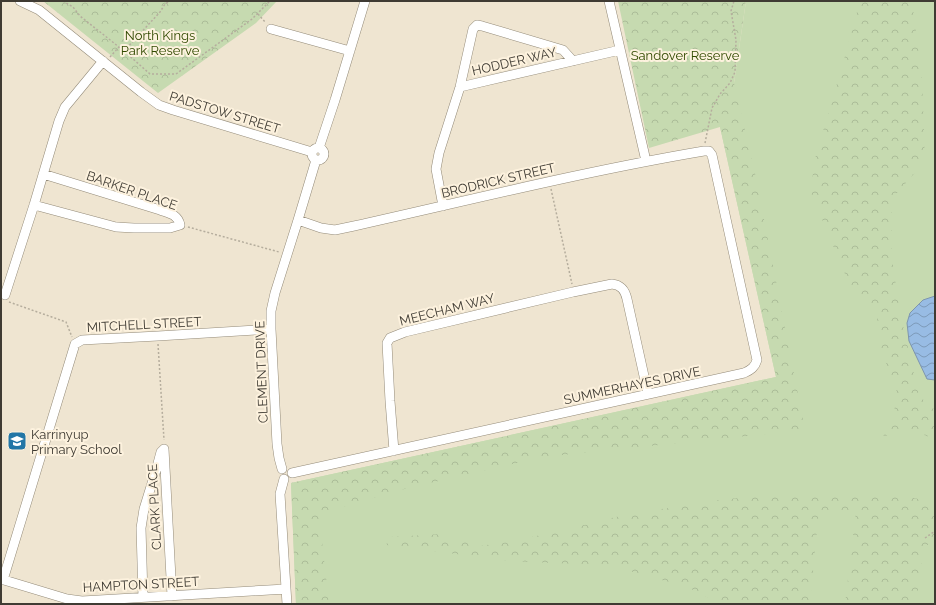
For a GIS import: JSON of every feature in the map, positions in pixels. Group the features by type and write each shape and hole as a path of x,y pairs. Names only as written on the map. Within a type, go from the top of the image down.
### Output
{"street":[{"name":"PADSTOW STREET","path":"20,1 39,10 158,105 316,153"},
{"name":"CLEMENT DRIVE","path":"282,469 277,444 271,311 316,153 336,100 365,1"},
{"path":"609,1 646,161"},
{"name":"HODDER WAY","path":"443,206 436,169 439,153 460,87 473,28 477,26 492,28 564,50 573,61"},
{"path":"272,28 350,50"},
{"name":"HODDER WAY","path":"460,87 620,50"},
{"path":"4,297 59,121 65,107 104,62"},
{"name":"BRODRICK STREET","path":"298,220 321,228 335,230 549,181 646,161 704,151"},
{"name":"SUMMERHAYES DRIVE","path":"292,473 744,373 752,369 757,360 712,155 709,151 704,151"},
{"name":"BARKER PLACE","path":"34,205 116,227 170,228 180,225 180,220 176,216 160,210 43,174"},
{"name":"MEECHAM WAY","path":"394,451 389,387 388,343 390,338 405,332 573,292 612,284 625,284 648,394"},
{"name":"MITCHELL STREET","path":"2,579 75,344 82,340 271,329"},
{"name":"CLARK PLACE","path":"164,449 172,596"},
{"name":"CLARK PLACE","path":"143,597 141,528 144,509 161,452 164,449"},
{"path":"286,467 291,470 292,476 289,479 284,479 281,477 280,473 282,469 286,467"},
{"path":"284,479 280,494 287,604"},
{"name":"HAMPTON STREET","path":"2,579 67,599 82,601 286,589"}],"path":[{"path":"63,1 73,7 80,16 150,74 176,74 252,19 270,1"},
{"path":"124,51 160,12 165,4 170,1 178,1"},
{"path":"704,151 712,108 735,72 736,40 730,11 734,1"},
{"path":"257,14 272,28"},
{"path":"104,62 119,47"},
{"path":"549,181 573,292"},
{"path":"180,225 287,255"},
{"path":"4,297 66,322 75,344"},
{"path":"158,336 164,449"},
{"path":"925,538 935,531"}],"green space":[{"name":"North Kings Park Reserve","path":"43,1 277,1 256,23 158,93"},
{"name":"Sandover Reserve","path":"618,1 746,1 734,83 754,168 805,430 543,457 400,490 319,514 329,604 296,604 291,483 776,377 720,127 649,148"},
{"path":"746,1 935,1 935,604 296,604 291,483 776,377 720,127 734,83"},
{"path":"860,1 912,1 922,77 925,161 892,199 892,259 900,312 919,396 935,410 935,439 905,428 883,437 894,412 897,392 880,347 876,308 855,298 811,193 814,162"},
{"path":"823,493 897,495 935,502 935,543 924,546 916,604 845,604 856,511 819,510 810,602 817,604 721,604 687,587 604,564 510,561 386,545 390,537 442,534 480,546 556,532 624,515 725,499"}],"water":[{"path":"935,296 935,380 927,379 909,341 907,323 910,313 923,300"}],"place":[{"name":"Karrinyup Primary School","path":"17,441"}]}
